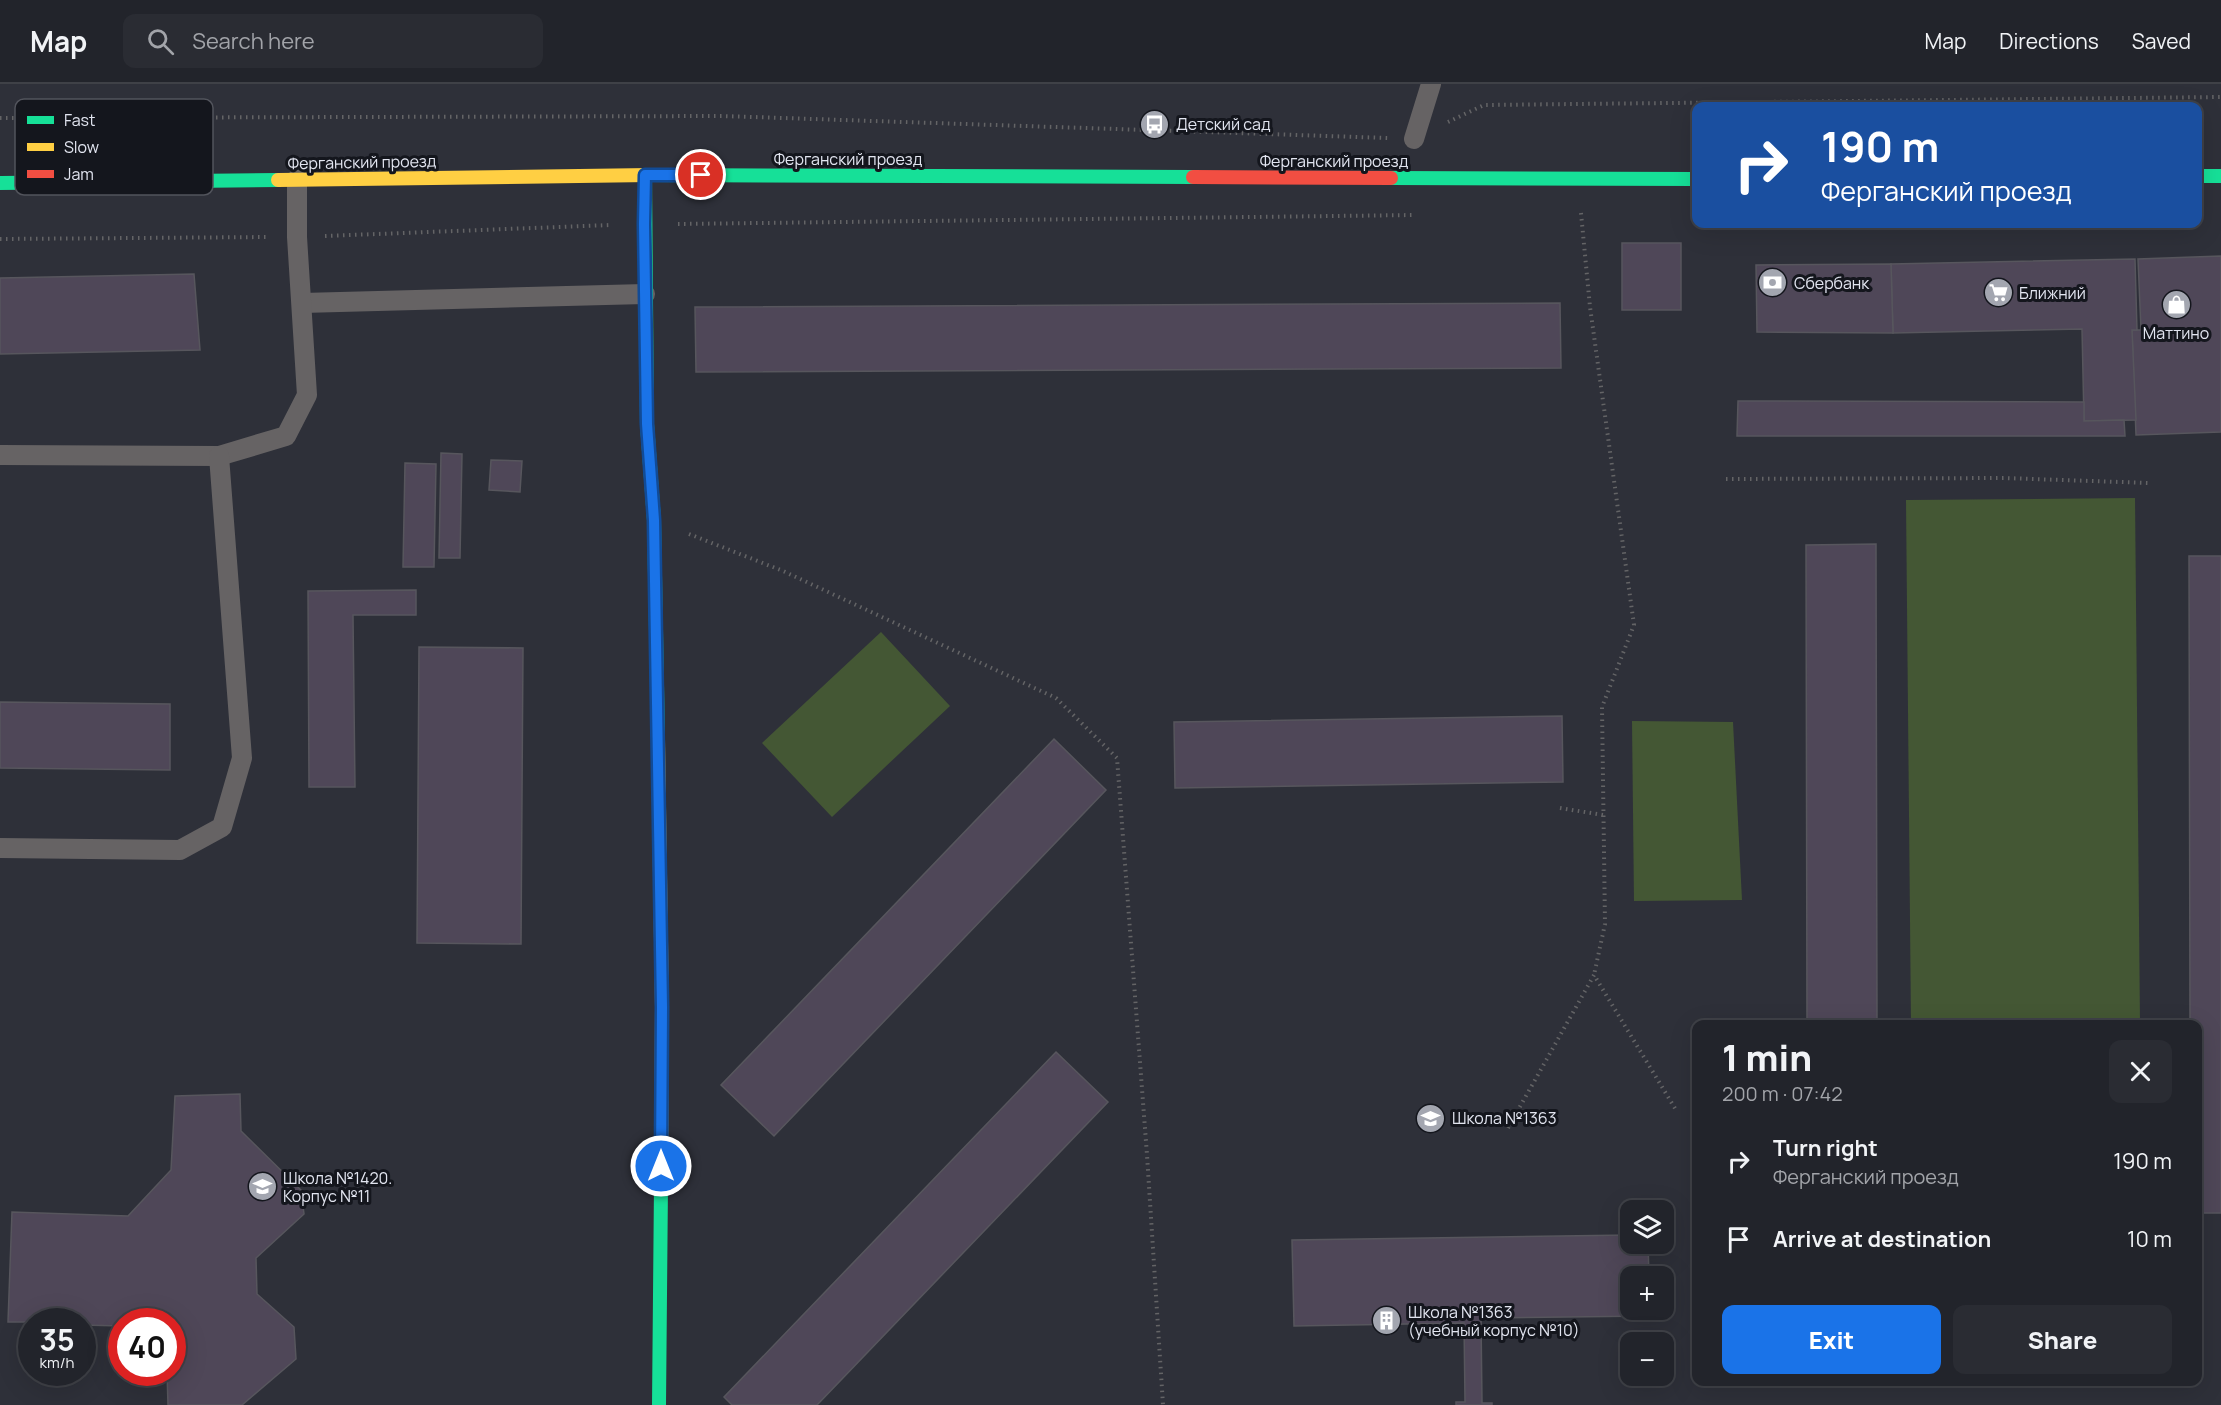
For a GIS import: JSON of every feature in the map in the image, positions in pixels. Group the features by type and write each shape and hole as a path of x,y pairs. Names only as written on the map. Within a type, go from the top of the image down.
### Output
{"street":[{"name":"Ферганский проезд","path":"213,180 645,175 1692,179"},
{"path":"645,175 647,424 654,520 662,1007 659,1405"},
{"path":"2202,176 2221,176"},
{"name":"Ферганский проезд","path":"0,183 15,183"}],"lane":[{"path":"1414,139 1431,84"},
{"path":"0,455 219,456 286,436 307,394 297,237 297,179"},
{"path":"302,303 645,294"},
{"path":"0,848 180,850 222,827 242,758 219,456"}],"path":[{"path":"1760,102 2221,97"},
{"path":"213,117 722,116 1414,139 1484,105 1692,103"},
{"path":"0,118 15,118"},
{"path":"1508,1128 1594,975 1606,924 1602,707 1634,625 1590,307 1581,213 1570,213"},
{"path":"0,239 297,237 644,224 1416,215"},
{"path":"1726,479 2004,478 2150,483"},
{"path":"654,520 783,571 1056,698 1117,758 1162,1405"},
{"path":"1560,808 1603,815"},
{"path":"1595,924 1616,923"},
{"path":"1131,946 1143,946"},
{"path":"1594,975 1676,1110"}],"green space":[{"path":"2135,498 2140,1020 1911,1020 1906,500"},
{"path":"881,632 950,706 832,817 762,743"},
{"path":"1632,721 1733,722 1742,900 1634,901"}],"building":[{"path":"1622,243 1681,243 1681,310 1622,310"},
{"path":"2221,256 2221,432 2136,435 2132,330 2141,330 2138,259"},
{"path":"2135,259 2137,330 2132,330 2136,420 2084,421 2082,329 1893,333 1891,264"},
{"path":"1891,264 1893,333 1757,332 1756,265"},
{"path":"194,274 200,350 0,354 0,278"},
{"path":"1560,303 1561,368 696,372 695,307"},
{"path":"1738,401 2084,402 2084,421 2124,420 2125,436 1737,436"},
{"path":"441,453 462,454 460,558 439,558"},
{"path":"491,460 522,461 520,492 489,490"},
{"path":"405,463 436,464 434,567 403,567"},
{"path":"1876,544 1877,1020 1807,1020 1806,545"},
{"path":"2189,556 2221,556 2221,1213 2202,1213 2202,1020 2190,1020"},
{"path":"416,590 416,615 353,615 355,787 309,787 308,591"},
{"path":"419,647 523,648 521,944 417,943"},
{"path":"0,702 170,704 170,770 0,768"},
{"path":"1562,716 1563,782 1175,788 1174,722"},
{"path":"1054,739 1106,790 774,1136 721,1085"},
{"path":"1056,1052 1108,1102 817,1405 732,1405 724,1397"},
{"path":"240,1094 241,1131 301,1190 304,1214 256,1258 257,1294 294,1327 296,1359 242,1405 168,1405 167,1386 186,1386 186,1308 108,1308 108,1326 96,1325 96,1308 18,1308 18,1322 8,1322 12,1212 128,1216 171,1170 175,1096"},
{"name":"Школа №1363 (учебный корпус №10)","path":"1620,1235 1620,1254 1648,1254 1649,1266 1620,1266 1620,1316 1481,1318 1482,1403 1492,1403 1492,1405 1456,1405 1456,1402 1465,1402 1464,1323 1294,1326 1292,1240"}],"traffic: fast":[{"path":"645,175 647,424 654,520 658,739"},
{"path":"650,175 1193,177"},
{"path":"2202,176 2221,176"},
{"path":"1391,178 1692,179"},
{"path":"213,181 278,180"},
{"path":"0,183 15,183"},
{"path":"659,1405 661,1184"}],"traffic: slow":[{"path":"278,180 650,175"},
{"path":"658,739 662,1007 661,1184"}],"traffic: jam":[{"path":"1193,177 1391,178"}],"place":[{"name":"Детский сад","path":"1155,124"},
{"name":"Сбербанк","path":"1773,283"},
{"name":"Ближний","path":"1998,293"},
{"name":"Маттино","path":"2176,305"},
{"name":"Школа №1363","path":"1431,1118"},
{"name":"Школа №1420. Корпус №11","path":"262,1187"},
{"name":"Школа №1363 (учебный корпус №10)","path":"1387,1321"}],"route":[{"path":"661,1166 662,1007 654,520 647,424 645,175 701,175"}]}
